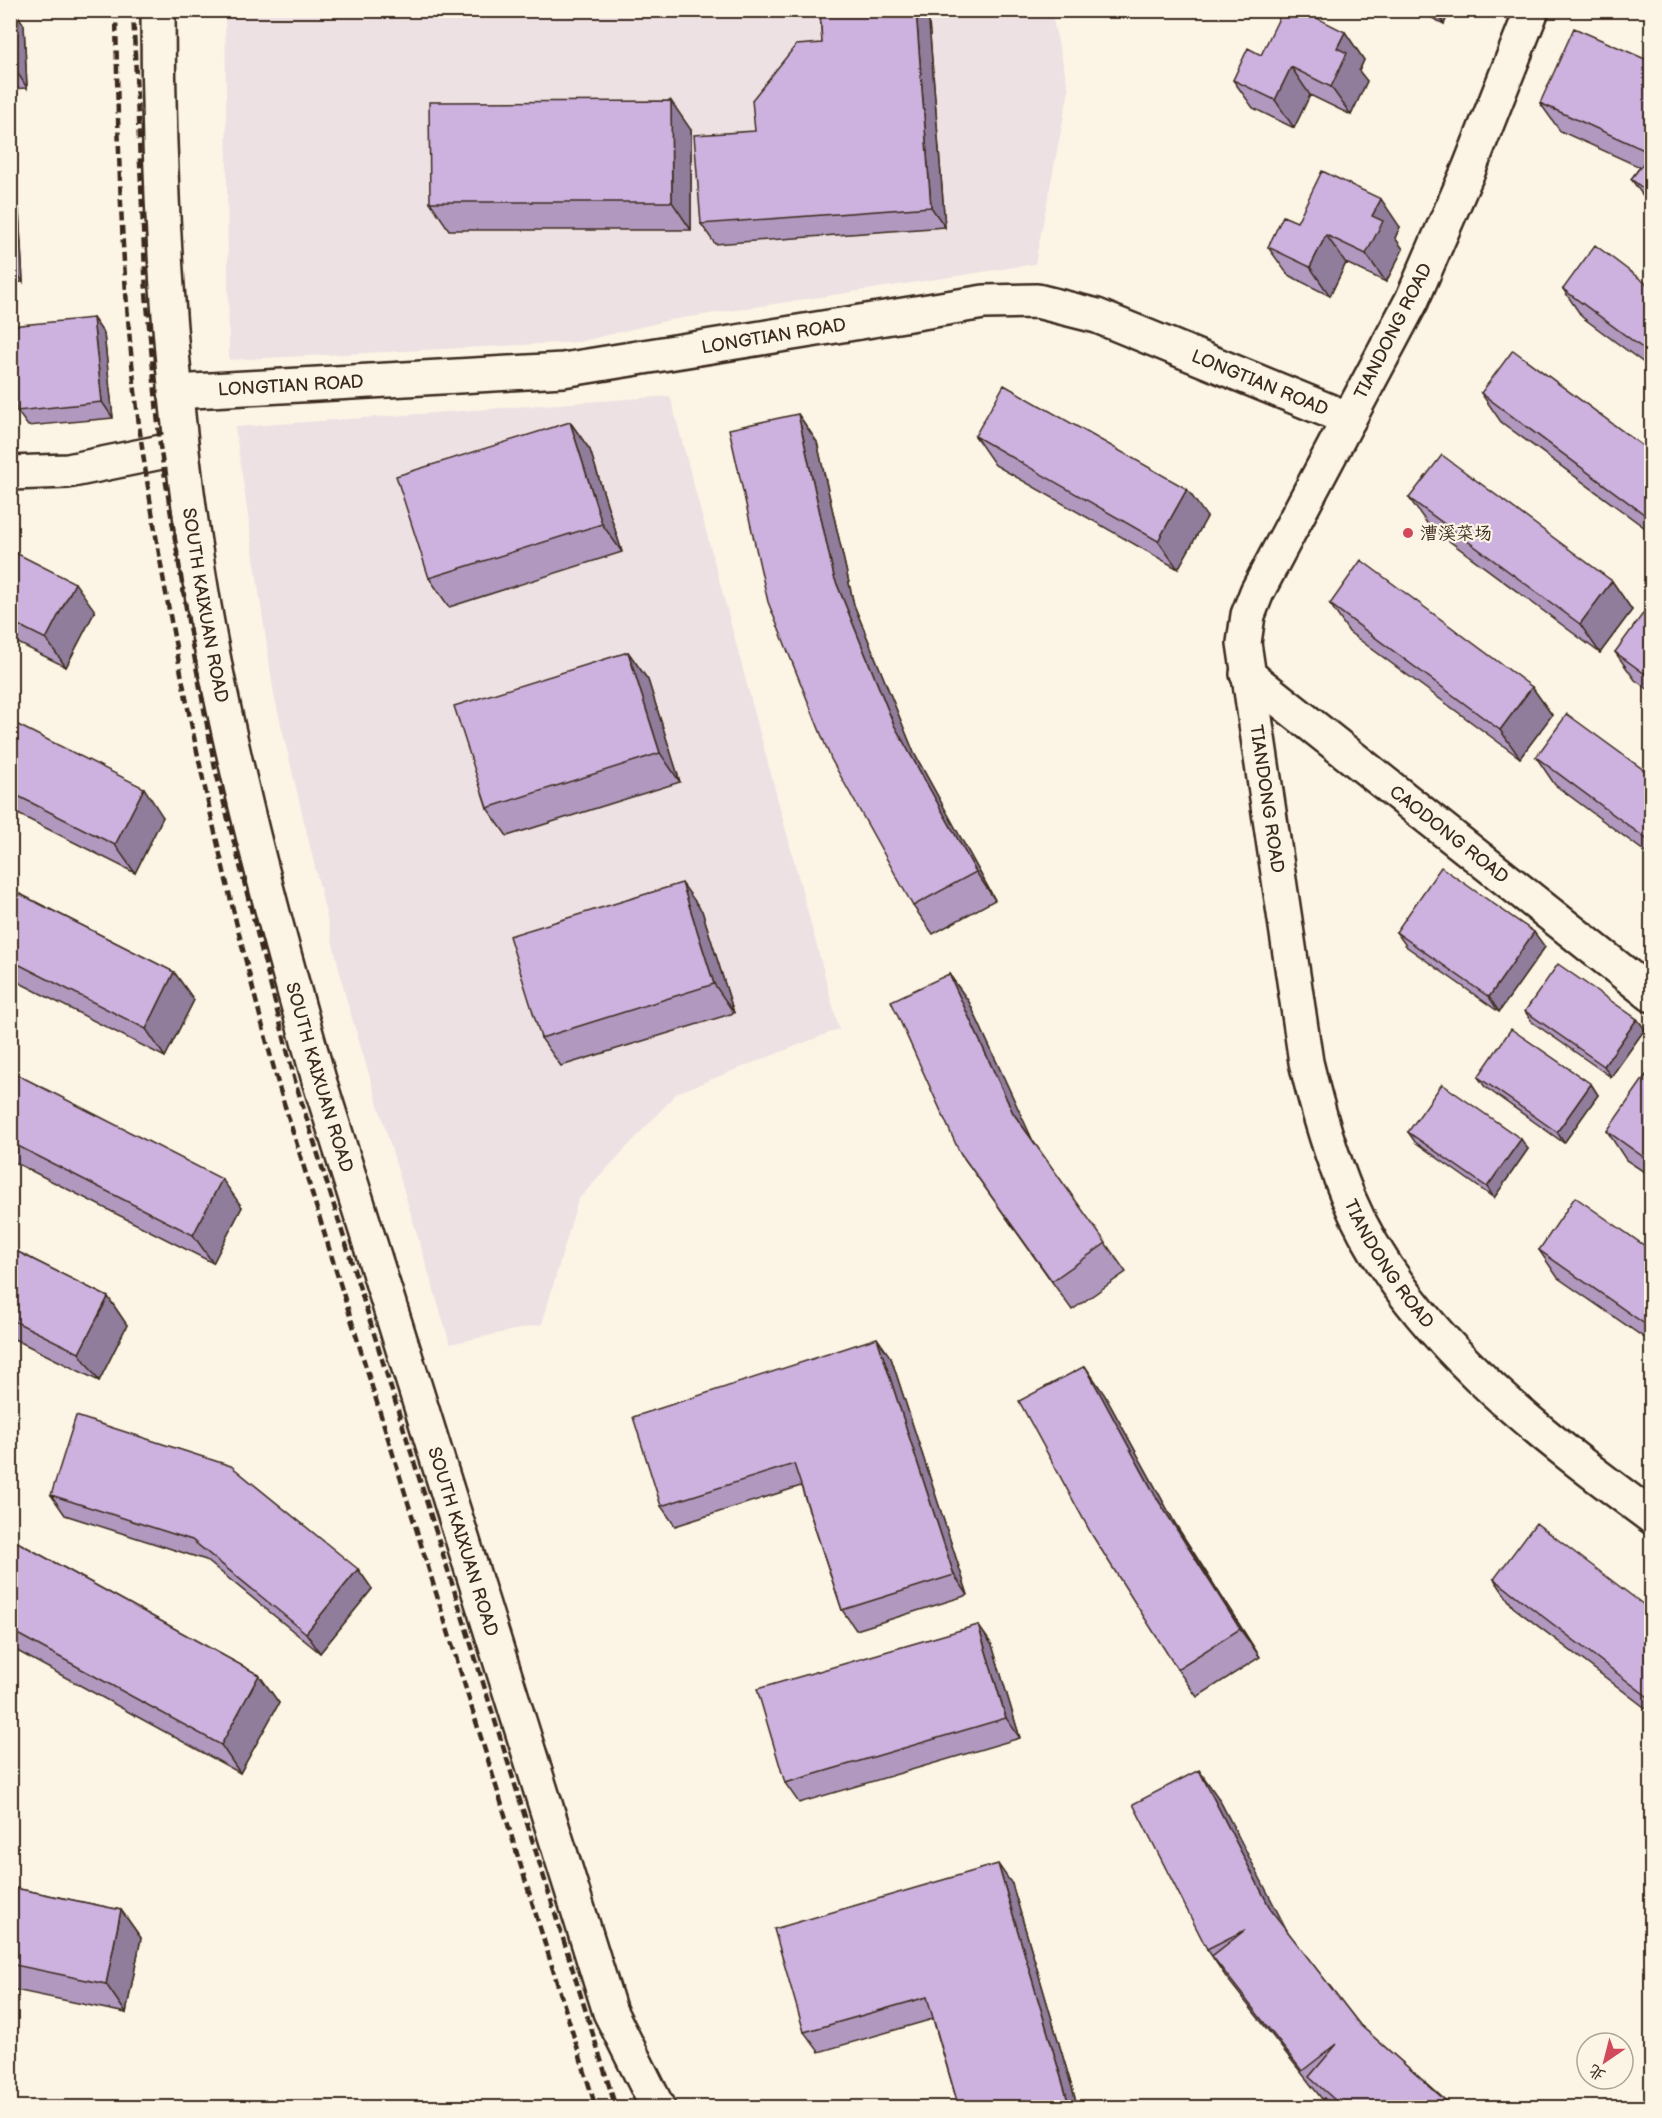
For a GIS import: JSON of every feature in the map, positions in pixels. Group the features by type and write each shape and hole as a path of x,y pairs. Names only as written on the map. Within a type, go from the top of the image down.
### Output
{"street":[{"name":"SOUTH KAIXUAN ROAD","path":"158,10 158,128 166,292 175,392 181,448 210,638 236,767 275,925 300,1013 610,2012 658,2108"},
{"name":"TIANDONG ROAD","path":"1532,10 1470,169 1412,300 1251,608 1244,643 1306,1062 1321,1123 1349,1198 1388,1270 1447,1345 1515,1410 1652,1517"},
{"name":"LONGTIAN ROAD","path":"175,392 563,370 984,302 1037,302 1097,316 1348,419"},
{"path":"10,473 68,471 181,448"},
{"name":"CAODONG ROAD","path":"1247,674 1652,995"}],"shaded area":[{"path":"225,11 1051,11 1069,90 1035,264 670,320 579,342 229,360"},
{"path":"670,396 839,1029 677,1093 578,1200 542,1324 450,1344 346,998 274,695 235,427"}],"building":[{"path":"10,10 14,10 17,72 10,73"},
{"path":"820,10 916,10 931,207 701,224 694,135 755,131 752,100 796,45 822,43"},
{"path":"1283,10 1301,10 1345,32 1337,48 1347,53 1331,87 1291,67 1275,100 1233,80 1248,48 1261,55"},
{"path":"1574,28 1652,62 1652,195 1631,179 1651,153 1540,103"},
{"path":"671,101 672,202 430,202 429,102"},
{"path":"1322,171 1381,199 1372,216 1383,221 1366,254 1326,235 1310,267 1268,247 1283,216 1297,222"},
{"path":"10,233 12,267 10,267"},
{"path":"1595,245 1652,288 1652,355 1563,289"},
{"path":"93,318 102,402 17,411 10,352 10,326"},
{"path":"1513,350 1652,453 1652,520 1481,393"},
{"path":"1004,385 1187,489 1158,541 975,436"},
{"path":"798,414 834,577 894,725 976,872 913,906 831,759 768,602 729,429"},
{"path":"570,422 602,524 429,578 396,476"},
{"path":"1442,455 1612,581 1580,624 1409,498"},
{"path":"10,550 75,583 46,639 10,621"},
{"path":"1361,560 1532,687 1500,730 1330,604"},
{"path":"1647,608 1652,612 1652,679 1615,652"},
{"path":"628,652 660,753 487,808 454,706"},
{"path":"1567,714 1652,776 1652,843 1536,757"},
{"path":"10,721 144,788 115,845 10,792"},
{"path":"1441,867 1534,932 1489,997 1396,932"},
{"path":"682,883 714,984 541,1038 509,936"},
{"path":"10,889 174,972 146,1029 10,960"},
{"path":"1558,964 1637,1019 1604,1066 1525,1011"},
{"path":"949,974 1013,1113 1106,1243 1052,1281 959,1151 891,1001"},
{"path":"1511,1029 1591,1084 1557,1132 1478,1077"},
{"path":"12,1072 222,1179 193,1235 10,1142 10,1074"},
{"path":"1646,1075 1652,1078 1652,1163 1607,1131"},
{"path":"1442,1084 1521,1139 1487,1187 1408,1132"},
{"path":"1575,1197 1652,1251 1652,1329 1539,1250"},
{"path":"10,1248 108,1297 79,1353 10,1319"},
{"path":"877,1338 954,1575 842,1610 794,1464 661,1506 633,1417"},
{"path":"1085,1366 1156,1497 1240,1629 1177,1669 1092,1535 1019,1401"},
{"path":"76,1416 231,1466 358,1569 306,1633 192,1540 51,1495"},
{"path":"1536,1523 1652,1611 1652,1700 1494,1579"},
{"path":"10,1538 259,1675 221,1745 10,1630"},
{"path":"978,1625 1006,1718 785,1783 757,1689"},
{"path":"1199,1770 1271,1910 1360,2025 1454,2108 1344,2108 1309,2077 1337,2044 1302,2071 1212,1956 1245,1930 1207,1949 1133,1804"},
{"path":"998,1864 1070,2108 959,2108 927,1997 804,2032 774,1929"},
{"path":"10,1887 121,1910 106,1984 10,1964"}],"railway":[{"path":"116,10 122,233 136,399 170,614 219,852 279,1087 596,2108"},
{"path":"133,10 146,293 160,446 191,639 215,768 295,1081 616,2108"}],"place":[{"name":"漕溪菜场","path":"1408,533"}]}
